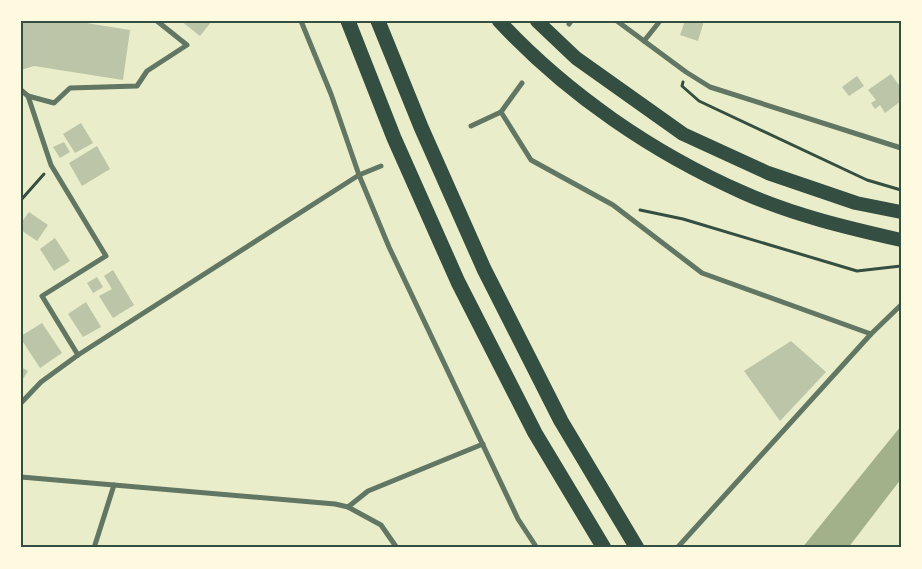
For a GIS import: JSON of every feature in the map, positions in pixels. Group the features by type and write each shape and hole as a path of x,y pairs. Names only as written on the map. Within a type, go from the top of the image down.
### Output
{"highway":[{"path":"348,21 394,138 458,282 535,433 604,548"},
{"path":"378,21 421,127 484,269 561,421 637,548"},
{"path":"499,21 558,76 623,127 702,173 745,194 795,212 901,240"},
{"path":"538,21 576,58 683,134 768,173 856,203 901,212"}],"street":[{"path":"21,90 28,96 54,103 70,88 137,86 147,71 187,45 157,21"},
{"path":"301,21 331,94 359,174 389,248 484,444 518,519 537,548"},
{"path":"617,21 686,72 710,87 901,148"},
{"path":"644,41 660,21"},
{"path":"471,126 501,112 522,84"},
{"path":"28,96 51,166 106,256 42,296 78,355"},
{"path":"501,112 531,160 613,205 702,273 871,334"},
{"path":"21,403 41,382 78,355 359,174 381,166"},
{"path":"677,548 871,334 901,305"},
{"path":"348,507 368,491 484,444"},
{"path":"21,477 336,504 348,507 381,526 397,548"},
{"path":"94,548 114,485"}],"path":[{"path":"686,72 682,86 699,101 867,180 901,190"},
{"path":"21,200 51,166"},
{"path":"613,205 683,219 858,271 901,266"}],"shaded area":[{"path":"901,426 901,479 848,548 802,548"}],"building":[{"path":"21,21 74,21 130,30 123,80 34,66 21,70"},
{"path":"181,21 212,21 200,36"},
{"path":"685,21 704,21 698,41 680,35"},
{"path":"891,74 901,88 901,101 885,113 880,105 875,109 871,103 876,100 868,90"},
{"path":"857,76 864,86 849,96 842,87"},
{"path":"81,123 93,143 75,153 63,134"},
{"path":"64,142 70,152 60,158 53,147"},
{"path":"97,146 110,169 82,186 69,163"},
{"path":"29,212 48,225 37,241 21,230 21,223"},
{"path":"55,238 70,261 54,271 40,249"},
{"path":"113,270 134,305 113,318 99,296 112,289 104,276"},
{"path":"97,277 103,287 93,293 87,283"},
{"path":"86,302 101,327 83,337 68,314"},
{"path":"42,323 62,353 40,368 21,339 21,336"},
{"path":"791,341 826,372 780,421 744,371"},
{"path":"21,367 28,371 21,382"}]}
